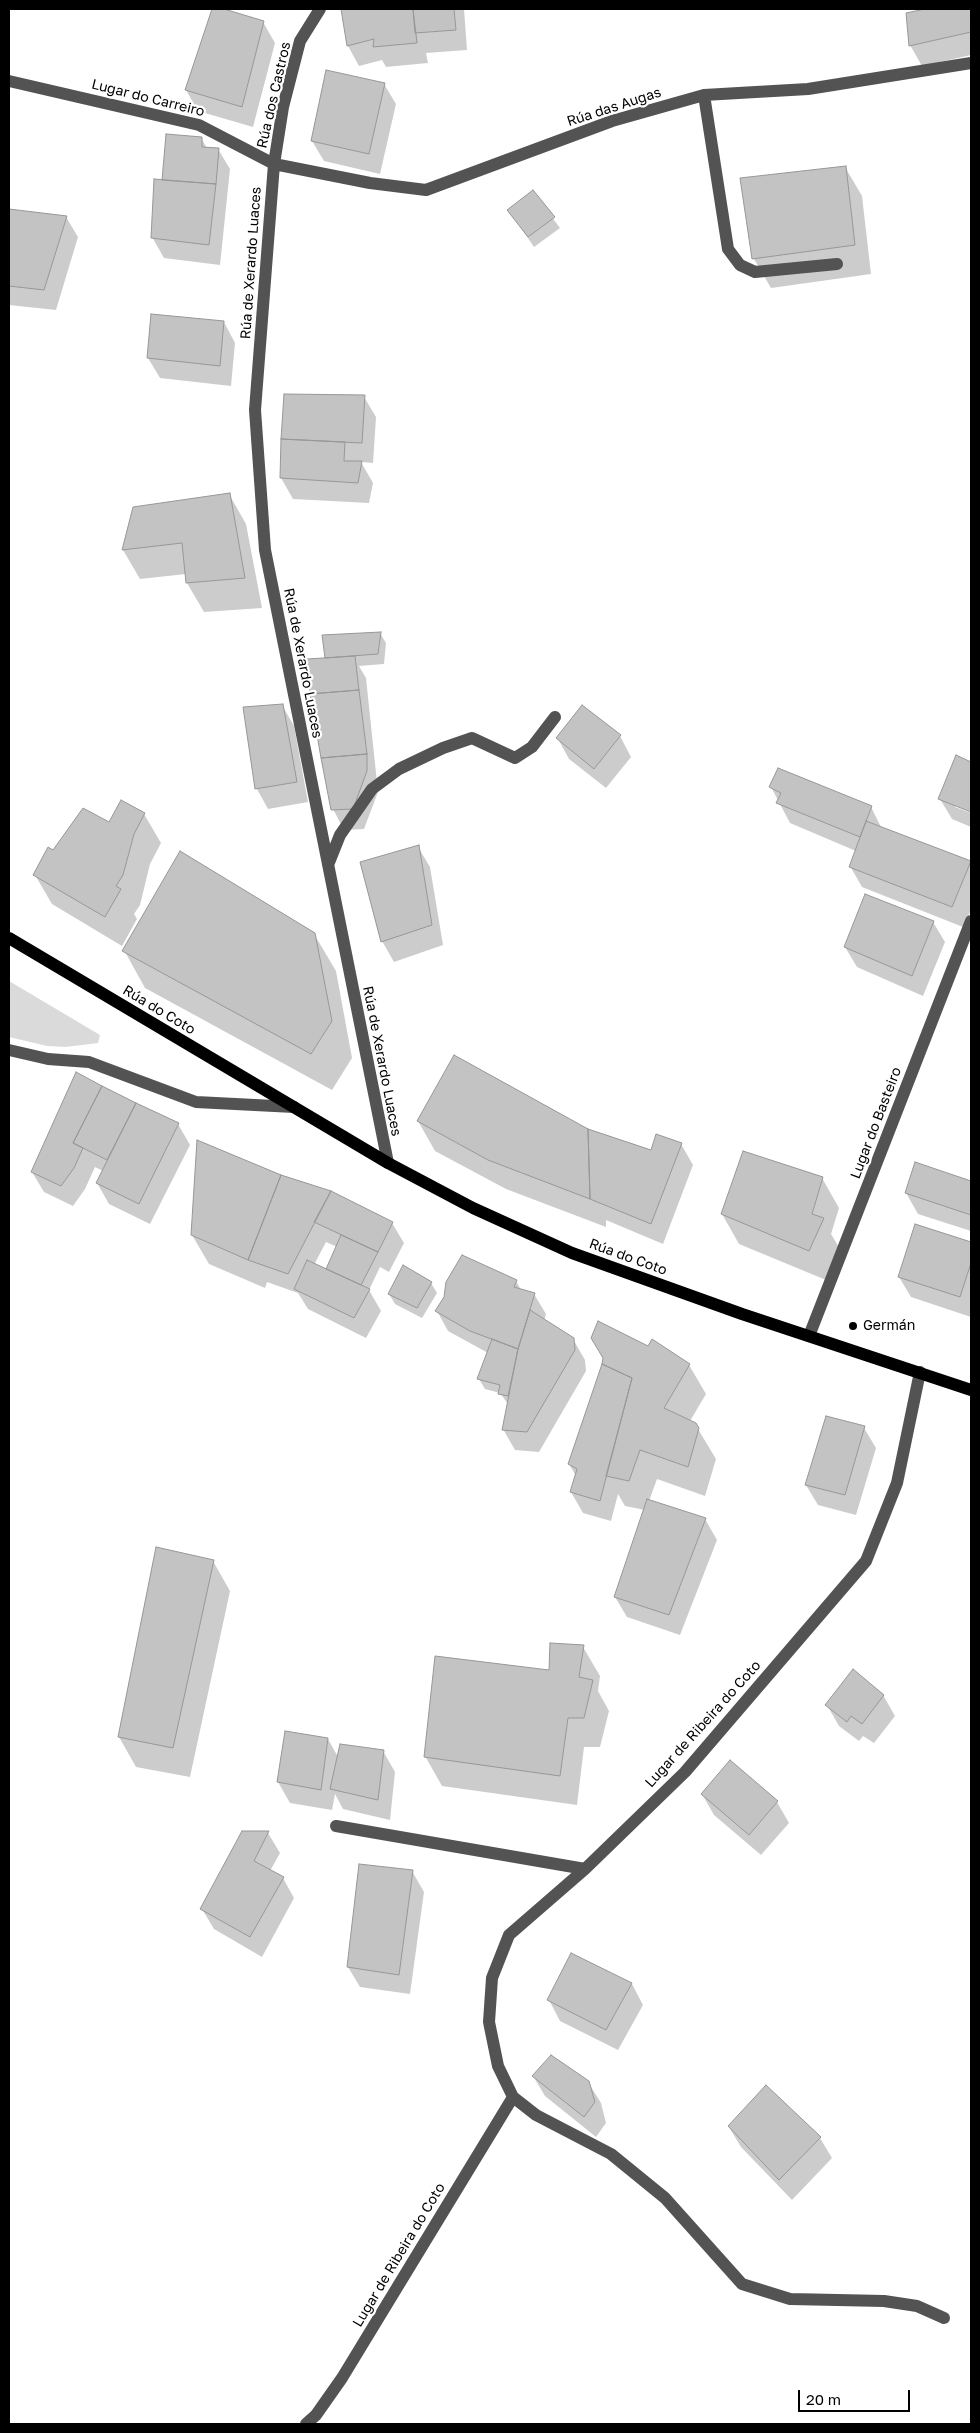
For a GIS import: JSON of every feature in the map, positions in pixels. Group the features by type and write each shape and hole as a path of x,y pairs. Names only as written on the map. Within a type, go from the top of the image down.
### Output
{"main road":[{"name":"Rúa do Coto","path":"9,938 388,1163 473,1208 572,1252 809,1336 971,1390"}],"street":[{"name":"Rúa dos Castros","path":"274,164 283,107 300,41 320,9"},
{"name":"Rúa das Augas","path":"274,164 370,184 426,190 612,121 704,95 808,89 971,63"},
{"name":"Lugar do Carreiro","path":"9,81 199,124 274,164"},
{"path":"704,95 728,249 740,265 755,272 837,264"},
{"name":"Rúa de Xerardo Luaces","path":"274,164 255,410 265,550 388,1163"},
{"path":"328,865 340,835 372,789 399,769 443,748 472,738 515,758 532,747 555,717"},
{"name":"Lugar do Basteiro","path":"809,1336 971,921"},
{"name":"Rúa do Coto","path":"9,1050 48,1059 89,1062 196,1102 294,1107"},
{"name":"Lugar de Ribeira do Coto","path":"920,1372 897,1483 866,1561 685,1772 585,1869 509,1935 492,1978 488,2022 498,2066 513,2097 536,2115 611,2154 665,2198 742,2284 790,2299 884,2301 918,2306 944,2318"},
{"path":"336,1826 585,1869"},
{"name":"Lugar de Ribeira do Coto","path":"306,2424 316,2415 342,2378 513,2097"}],"shaded area":[{"path":"9,981 100,1035 98,1043 65,1047 47,1046 9,1037"}],"building":[{"path":"212,9 224,9 264,21 242,107 185,90"},
{"path":"341,9 413,9 417,43 373,47 374,39 347,46"},
{"path":"413,9 454,9 456,30 415,33"},
{"path":"925,9 971,9 971,32 909,46 906,13"},
{"path":"326,70 385,83 369,154 311,141"},
{"path":"166,134 202,137 202,147 219,148 216,184 162,180"},
{"path":"846,166 855,245 752,259 740,178"},
{"path":"154,179 216,184 209,245 151,238"},
{"path":"533,190 555,217 528,237 507,210"},
{"path":"9,209 67,216 44,290 9,286"},
{"path":"151,314 224,321 220,366 147,358"},
{"path":"284,394 365,395 362,443 281,439"},
{"path":"281,439 345,442 344,461 362,461 358,483 280,478"},
{"path":"230,493 245,578 186,583 182,543 122,550 133,507"},
{"path":"381,632 378,654 325,658 322,635"},
{"path":"355,656 359,690 310,694 307,659"},
{"path":"359,690 367,754 321,758 310,694"},
{"path":"283,704 297,782 255,789 243,707"},
{"path":"582,705 621,735 594,769 556,738"},
{"path":"367,754 367,771 353,809 331,810 321,758"},
{"path":"956,755 971,762 971,812 938,799"},
{"path":"778,768 872,806 860,837 776,803 781,793 769,787"},
{"path":"121,800 145,813 134,834 123,875 116,886 121,889 105,917 33,875 48,847 53,850 83,808 109,822"},
{"path":"866,821 971,861 952,907 849,867"},
{"path":"419,845 432,925 381,942 360,862"},
{"path":"180,851 315,933 332,1021 311,1054 122,951"},
{"path":"865,894 934,921 912,976 844,947"},
{"path":"454,1055 588,1129 590,1199 488,1160 417,1121"},
{"path":"76,1072 102,1086 73,1143 83,1148 74,1168 61,1186 31,1172"},
{"path":"102,1086 136,1103 107,1160 73,1143"},
{"path":"136,1103 179,1123 139,1204 96,1183"},
{"path":"588,1129 651,1150 656,1134 682,1143 651,1224 590,1199"},
{"path":"197,1140 281,1175 248,1260 191,1235"},
{"path":"743,1151 823,1177 812,1214 824,1218 809,1251 721,1214"},
{"path":"915,1162 971,1181 971,1215 905,1193"},
{"path":"281,1175 331,1191 288,1274 248,1260"},
{"path":"331,1191 393,1222 378,1252 314,1222"},
{"path":"915,1224 971,1242 971,1263 960,1297 898,1277"},
{"path":"341,1235 378,1252 361,1285 326,1269"},
{"path":"462,1255 517,1280 514,1287 535,1293 518,1349 470,1331 435,1311 444,1297 446,1282"},
{"path":"307,1260 370,1289 354,1318 294,1289"},
{"path":"403,1265 432,1282 417,1308 388,1294"},
{"path":"530,1310 574,1338 575,1350 527,1432 502,1430 518,1349"},
{"path":"598,1321 648,1346 652,1339 690,1364 664,1408 696,1423 699,1428 688,1467 640,1450 629,1481 606,1476 632,1378 602,1364 603,1358 591,1338"},
{"path":"492,1339 518,1349 508,1396 498,1394 500,1385 477,1379"},
{"path":"602,1364 632,1378 600,1501 570,1492 577,1469 568,1464"},
{"path":"826,1416 865,1426 845,1495 805,1485"},
{"path":"647,1499 706,1518 669,1615 614,1597"},
{"path":"156,1547 214,1560 173,1748 118,1737"},
{"path":"550,1643 584,1645 579,1677 593,1680 584,1718 568,1718 560,1776 424,1757 435,1656 549,1670"},
{"path":"853,1669 884,1695 862,1724 851,1716 847,1722 825,1705"},
{"path":"285,1731 328,1738 321,1790 277,1782"},
{"path":"340,1744 384,1750 378,1800 330,1789"},
{"path":"730,1760 778,1801 749,1835 701,1794"},
{"path":"242,1831 269,1831 254,1861 284,1877 250,1937 200,1909"},
{"path":"359,1864 413,1870 399,1975 347,1967"},
{"path":"571,1953 632,1983 606,2030 547,2000"},
{"path":"551,2055 589,2081 595,2102 584,2117 532,2076"},
{"path":"766,2085 821,2137 779,2180 728,2126"}],"place":[{"name":"Germán","path":"853,1326"}]}
